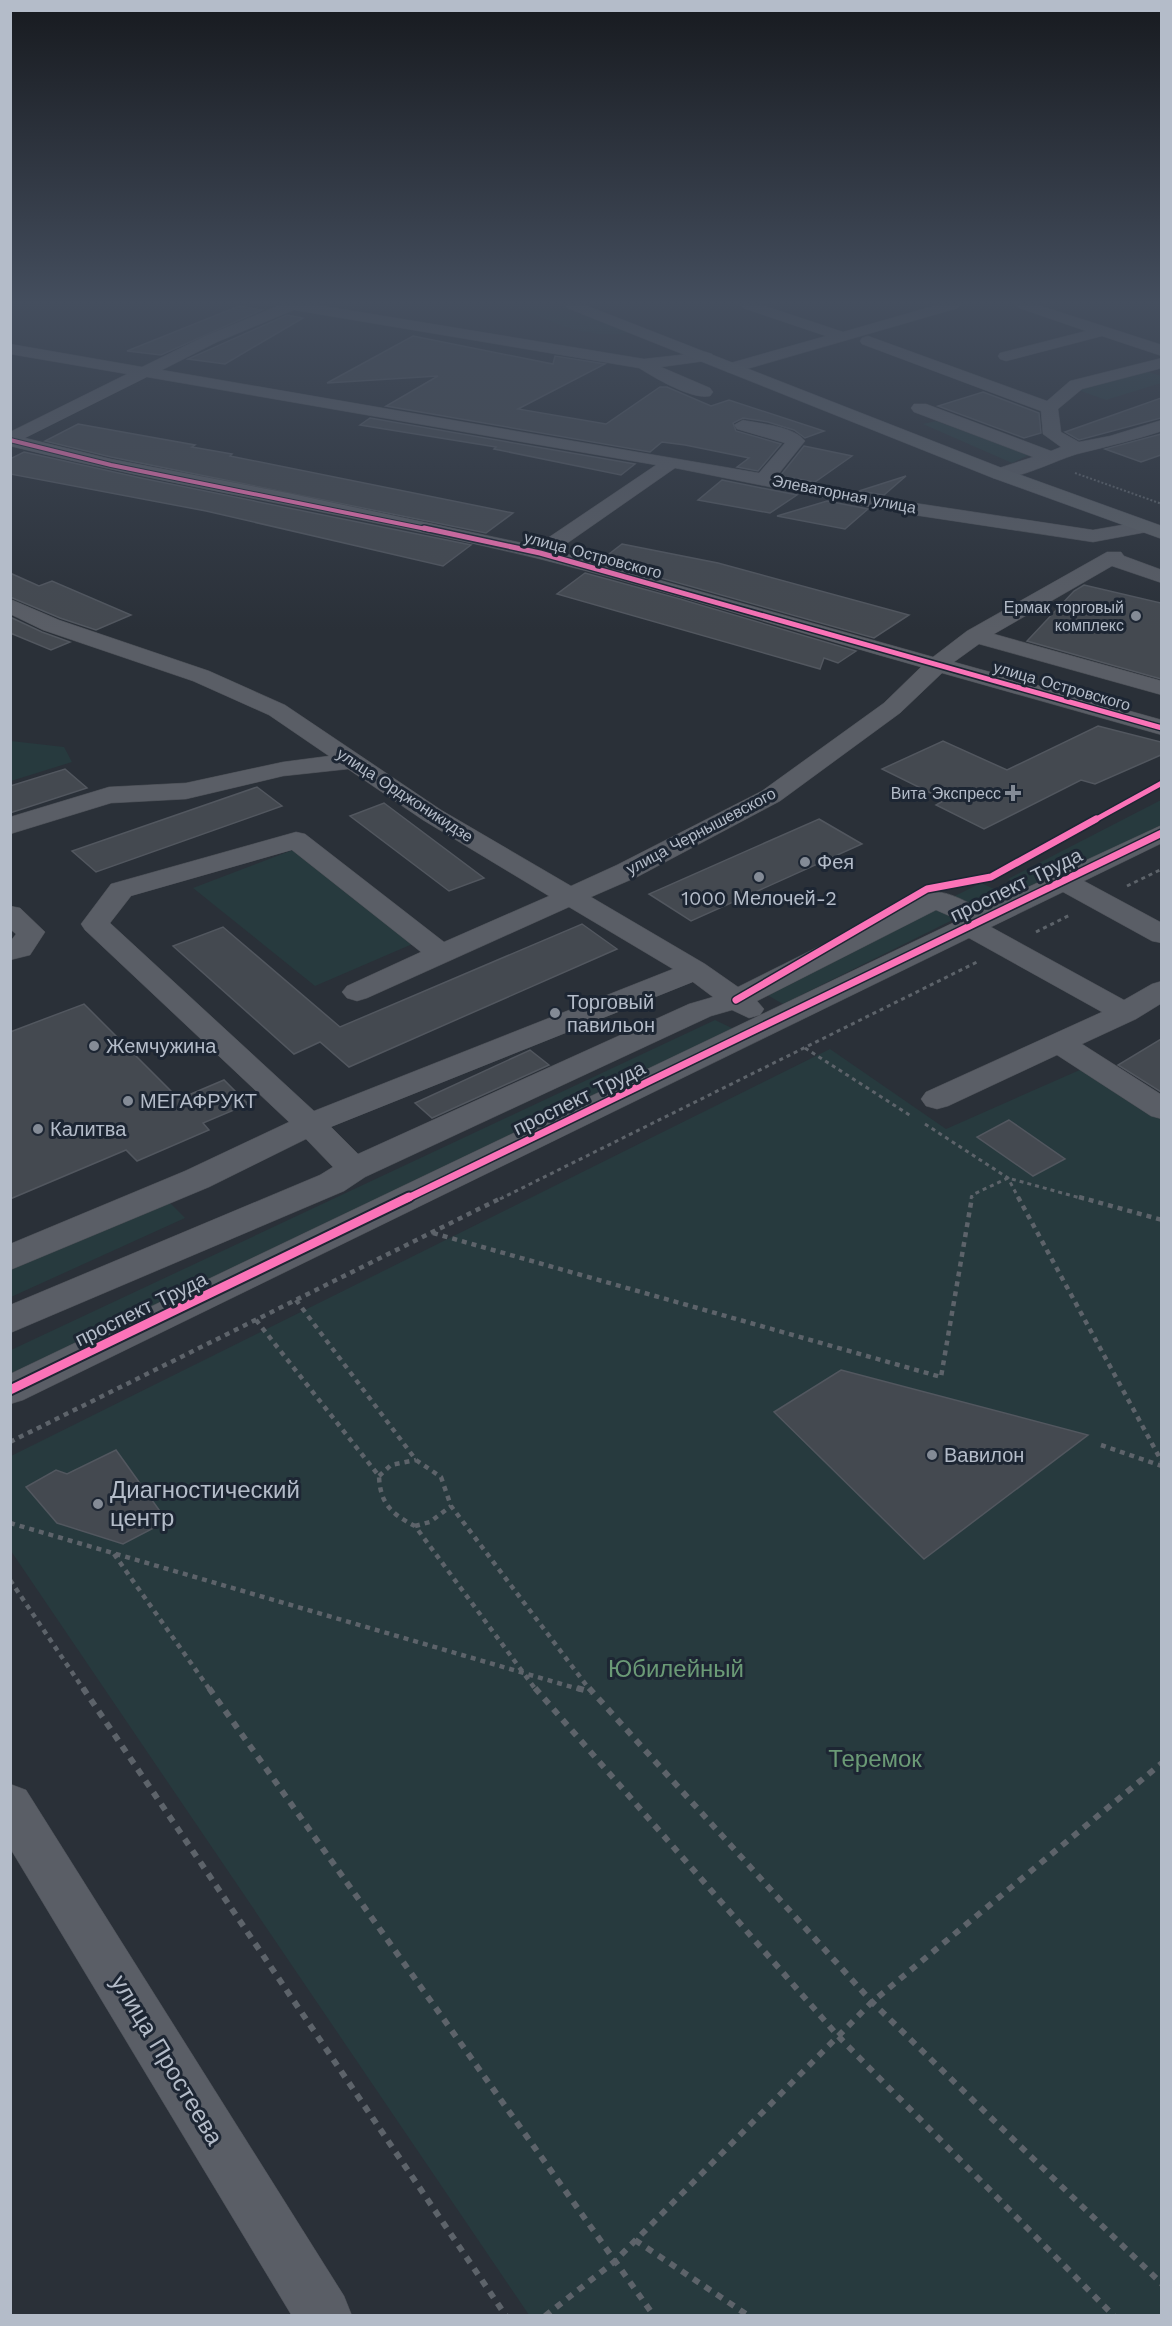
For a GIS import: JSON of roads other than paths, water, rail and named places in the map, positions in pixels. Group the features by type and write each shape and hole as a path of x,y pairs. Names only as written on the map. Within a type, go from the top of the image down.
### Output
{"main road":[{"path":"848,414 1000,474 1153,530"}],"street":[{"path":"10,440 63,414"},
{"name":"Элеваторная улица","path":"386,414 672,462 901,507 1093,536 1153,530"},
{"path":"934,414 1046,459"},
{"path":"1050,414 1052,434 1076,448"},
{"path":"1000,474 1076,448 1114,441 1161,425"},
{"path":"743,426 774,432 796,441 764,479"},
{"name":"улица Островского","path":"10,440 111,465 288,499 540,553 1161,728"},
{"path":"540,553 672,462"},
{"path":"1053,530 1076,537 1114,556 1111,558 1157,572"},
{"name":"улица Чернышевского","path":"357,992 627,871 771,796 892,708 938,664 975,636 1111,558"},
{"name":"улица Орджоникидзе","path":"14,608 51,625 201,676 277,710 432,815 694,970 771,1024"},
{"path":"975,636 1161,688"},
{"path":"10,826 109,795 186,791 283,769 353,760"},
{"name":"проспект Труда","path":"10,1390 771,1024 1161,833"},
{"path":"353,1169 312,1124 147,977 95,924 121,890 296,840 441,954"},
{"path":"1062,880 1161,935"},
{"path":"10,1320 332,1183 353,1169 700,1010 735,1000 936,899 976,923 1007,947 1125,1013"},
{"path":"10,914 32,932 20,949 10,952"},
{"path":"10,1257 197,1179 312,1124 647,992 694,970"},
{"path":"937,1099 1125,1013 1161,990"},
{"path":"1059,1043 1161,1109"},
{"name":"улица Простеева","path":"10,1805 324,2316"}],"place":[{"name":"Ермак торговый комплекс","path":"1136,616"},
{"name":"Вита Экспресс","path":"1013,793"},
{"name":"Фея","path":"805,862"},
{"name":"1000 Мелочей-2","path":"759,877"},
{"name":"Торговый павильон","path":"555,1013"},
{"name":"Жемчужина","path":"94,1046"},
{"name":"МЕГАФРУКТ","path":"128,1101"},
{"name":"Калитва","path":"38,1129"},
{"name":"Вавилон","path":"932,1455"},
{"name":"Диагностический центр","path":"98,1504"}],"park label":[{"name":"Юбилейный","path":"676,1669"},
{"name":"Теремок","path":"875,1759"}]}
